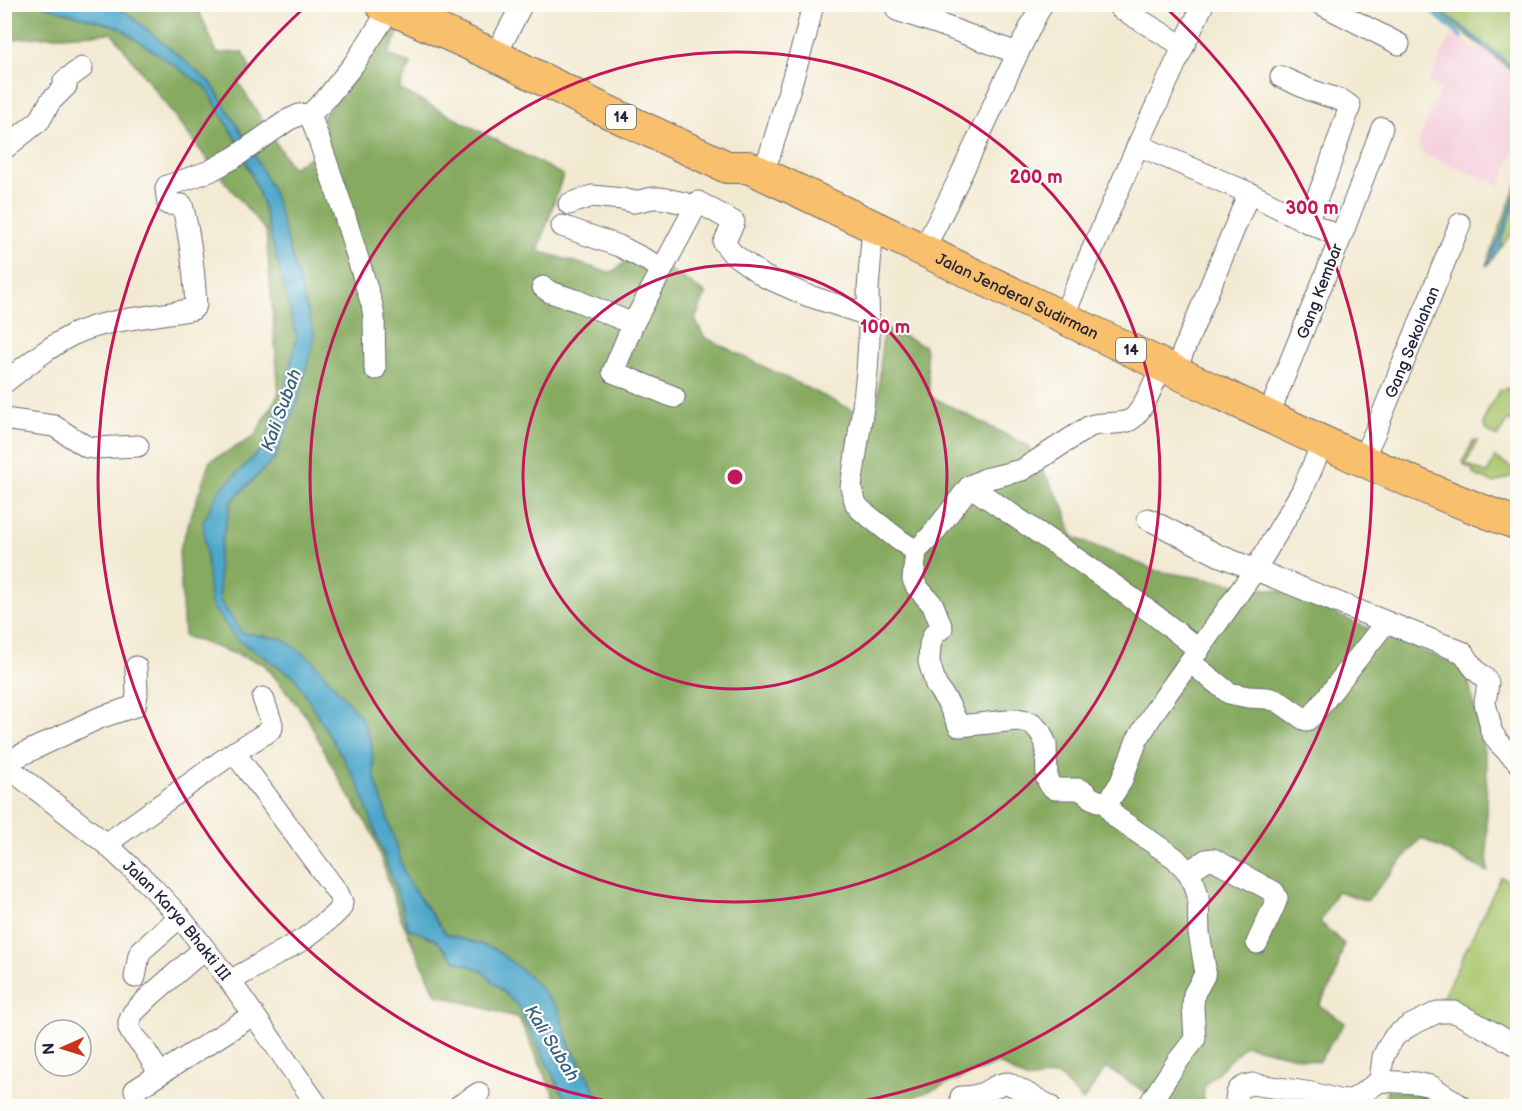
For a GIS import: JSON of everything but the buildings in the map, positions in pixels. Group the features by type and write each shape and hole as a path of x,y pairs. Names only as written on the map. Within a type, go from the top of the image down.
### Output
{"highway":[{"name":"Jalan Jenderal Sudirman","path":"421,4 600,108 727,167 755,170 1323,442 1518,524"},
{"name":"Jalan Jenderal Sudirman","path":"386,7 499,50"}],"street":[{"path":"499,50 522,4"},
{"path":"755,170 770,154 813,4"},
{"path":"897,4 897,10 1017,53"},
{"path":"923,250 1042,4"},
{"path":"1063,317 1203,4"},
{"path":"1321,4 1399,44"},
{"path":"4,383 33,360 74,334 142,317 194,309 196,305 191,250 183,206 168,204 166,189 171,184 210,171 235,158 288,120 299,115 310,114 325,100 354,64 386,7"},
{"path":"1120,8 1183,46"},
{"path":"4,149 40,120 50,102 66,86 64,81 82,68"},
{"path":"1281,77 1343,101 1350,106 1326,176 1307,222"},
{"path":"310,114 372,305 375,369"},
{"path":"1341,237 1382,128"},
{"name":"Gang Kembar","path":"1138,145 1249,193 1341,237 1268,416"},
{"path":"1148,1107 1195,1039 1194,994 1204,976 1205,968 1195,885 1188,872 1175,858 1117,818 1108,805 1090,798 1078,789 1055,789 1050,785 1047,779 1046,744 1041,733 1032,723 1017,720 959,726 936,685 929,662 933,635 942,628 936,609 914,583 916,551 932,535 970,486 985,479 1022,471 1090,426 1098,423 1129,421 1136,416 1154,385 1169,368 1249,193"},
{"path":"569,204 592,196 634,202 661,198 684,203 694,208"},
{"path":"674,397 613,372 633,324 698,202 734,222 724,243 725,246 765,277 806,295 868,315"},
{"name":"Gang Sekolahan","path":"1362,460 1460,224"},
{"path":"562,226 619,246 663,268"},
{"path":"873,226 868,289 867,372 851,486 856,504 861,510 916,551"},
{"path":"543,287 550,292 633,324"},
{"path":"4,419 54,426 87,447 138,446"},
{"path":"1108,805 1137,740 1170,688 1255,570 1302,491 1323,442"},
{"path":"970,486 1170,626 1228,693 1278,701 1307,720 1314,715 1386,622"},
{"path":"1148,519 1218,555 1462,652 1475,670 1488,682 1485,703 1491,731 1497,741 1518,762"},
{"path":"4,764 99,718 135,706 136,668"},
{"path":"106,844 234,752 272,728 263,698"},
{"path":"230,981 304,939 332,917 341,908 342,902 338,893 234,752"},
{"name":"Jalan Karya Bhakti III","path":"4,764 106,844 180,917 230,981 318,1107"},
{"path":"1188,872 1206,860 1213,859 1274,892 1277,898 1257,944"},
{"path":"135,977 142,950 180,917"},
{"path":"160,1074 142,1045 132,1034 129,1022 133,1013 150,996 204,949"},
{"path":"1380,1081 1383,1057 1395,1035 1438,1012 1455,1012 1518,1046"},
{"path":"135,1090 253,1015"},
{"path":"1236,1107 1238,1091 1240,1087 1246,1085 1257,1085 1312,1100 1342,1101 1354,1099 1380,1081 1431,1086 1461,1107"},
{"path":"961,1097 983,1093 996,1085 1008,1083 1050,1107"},
{"path":"459,1107 479,1093"}],"shaded area":[{"path":"1452,33 1473,48 1487,52 1517,76 1517,143 1500,185 1421,153 1418,142 1440,90 1428,84"}],"green space":[{"path":"196,4 217,53 243,52 251,70 238,82 269,131 249,145 211,83 106,5"},
{"path":"4,5 40,5 118,27 206,87 242,151 213,167 112,33 5,40"},
{"path":"1424,5 1517,5 1517,75 1471,38"},
{"path":"391,24 400,29 388,55 411,64 399,89 563,175 538,251 611,273 641,250 706,294 695,319 704,337 852,410 877,414 883,327 925,346 930,396 1028,446 1063,505 1073,537 1157,571 1285,592 1466,669 1487,766 1488,872 1421,838 1367,901 1337,891 1320,922 1344,944 1334,980 1319,1005 1345,1023 1318,1062 1245,1045 1205,1085 1202,1106 1167,1106 1106,1067 1083,1101 1058,1075 1027,1080 998,1063 896,1106 603,1106 569,1044 557,1009 495,949 446,934 407,881 375,778 371,740 283,639 242,633 220,601 218,557 231,502 275,458 298,400 315,337 252,150 271,135 292,168 318,152 338,206 378,371 322,118 370,58"},
{"path":"243,155 262,201 297,338 283,397 262,449 220,490 204,522 211,604 236,639 295,677 358,783 408,928 436,940 455,960 482,971 520,1007 561,1091 574,1106 559,1106 519,1018 436,994 400,916 373,834 339,779 307,717 264,664 184,636 179,551 210,461 254,437 279,393 266,231 221,177"},
{"path":"1517,183 1517,226 1487,266 1486,265"},
{"path":"1508,388 1517,391 1517,426 1508,420 1497,437 1486,429 1485,419 1500,390"},
{"path":"1473,441 1477,441 1466,464 1487,474 1495,457 1517,471 1517,474 1494,483 1473,474 1473,470 1465,466 1463,462"},
{"path":"1501,877 1517,885 1517,1038 1441,1001"},
{"path":"1387,1090 1427,1094 1420,1106 1383,1106"}],"water":[{"name":"Kali Subah","path":"40,5 106,5 126,12 211,83 252,150 274,194 315,337 298,400 275,458 231,502 218,557 220,601 242,633 283,639 313,661 360,716 371,740 375,778 407,881 446,934 495,949 529,976 558,1009 569,1044 603,1106 574,1106 561,1091 519,1007 482,971 455,960 436,940 408,928 358,783 295,677 236,639 211,604 203,522 220,490 262,449 283,397 297,338 262,201 242,150 206,87 118,27"},
{"path":"1431,5 1435,5 1517,69 1517,73"},
{"path":"1517,190 1517,199 1500,248 1488,264 1499,239"}],"waterway":[{"path":"1424,4 1462,37"}]}
